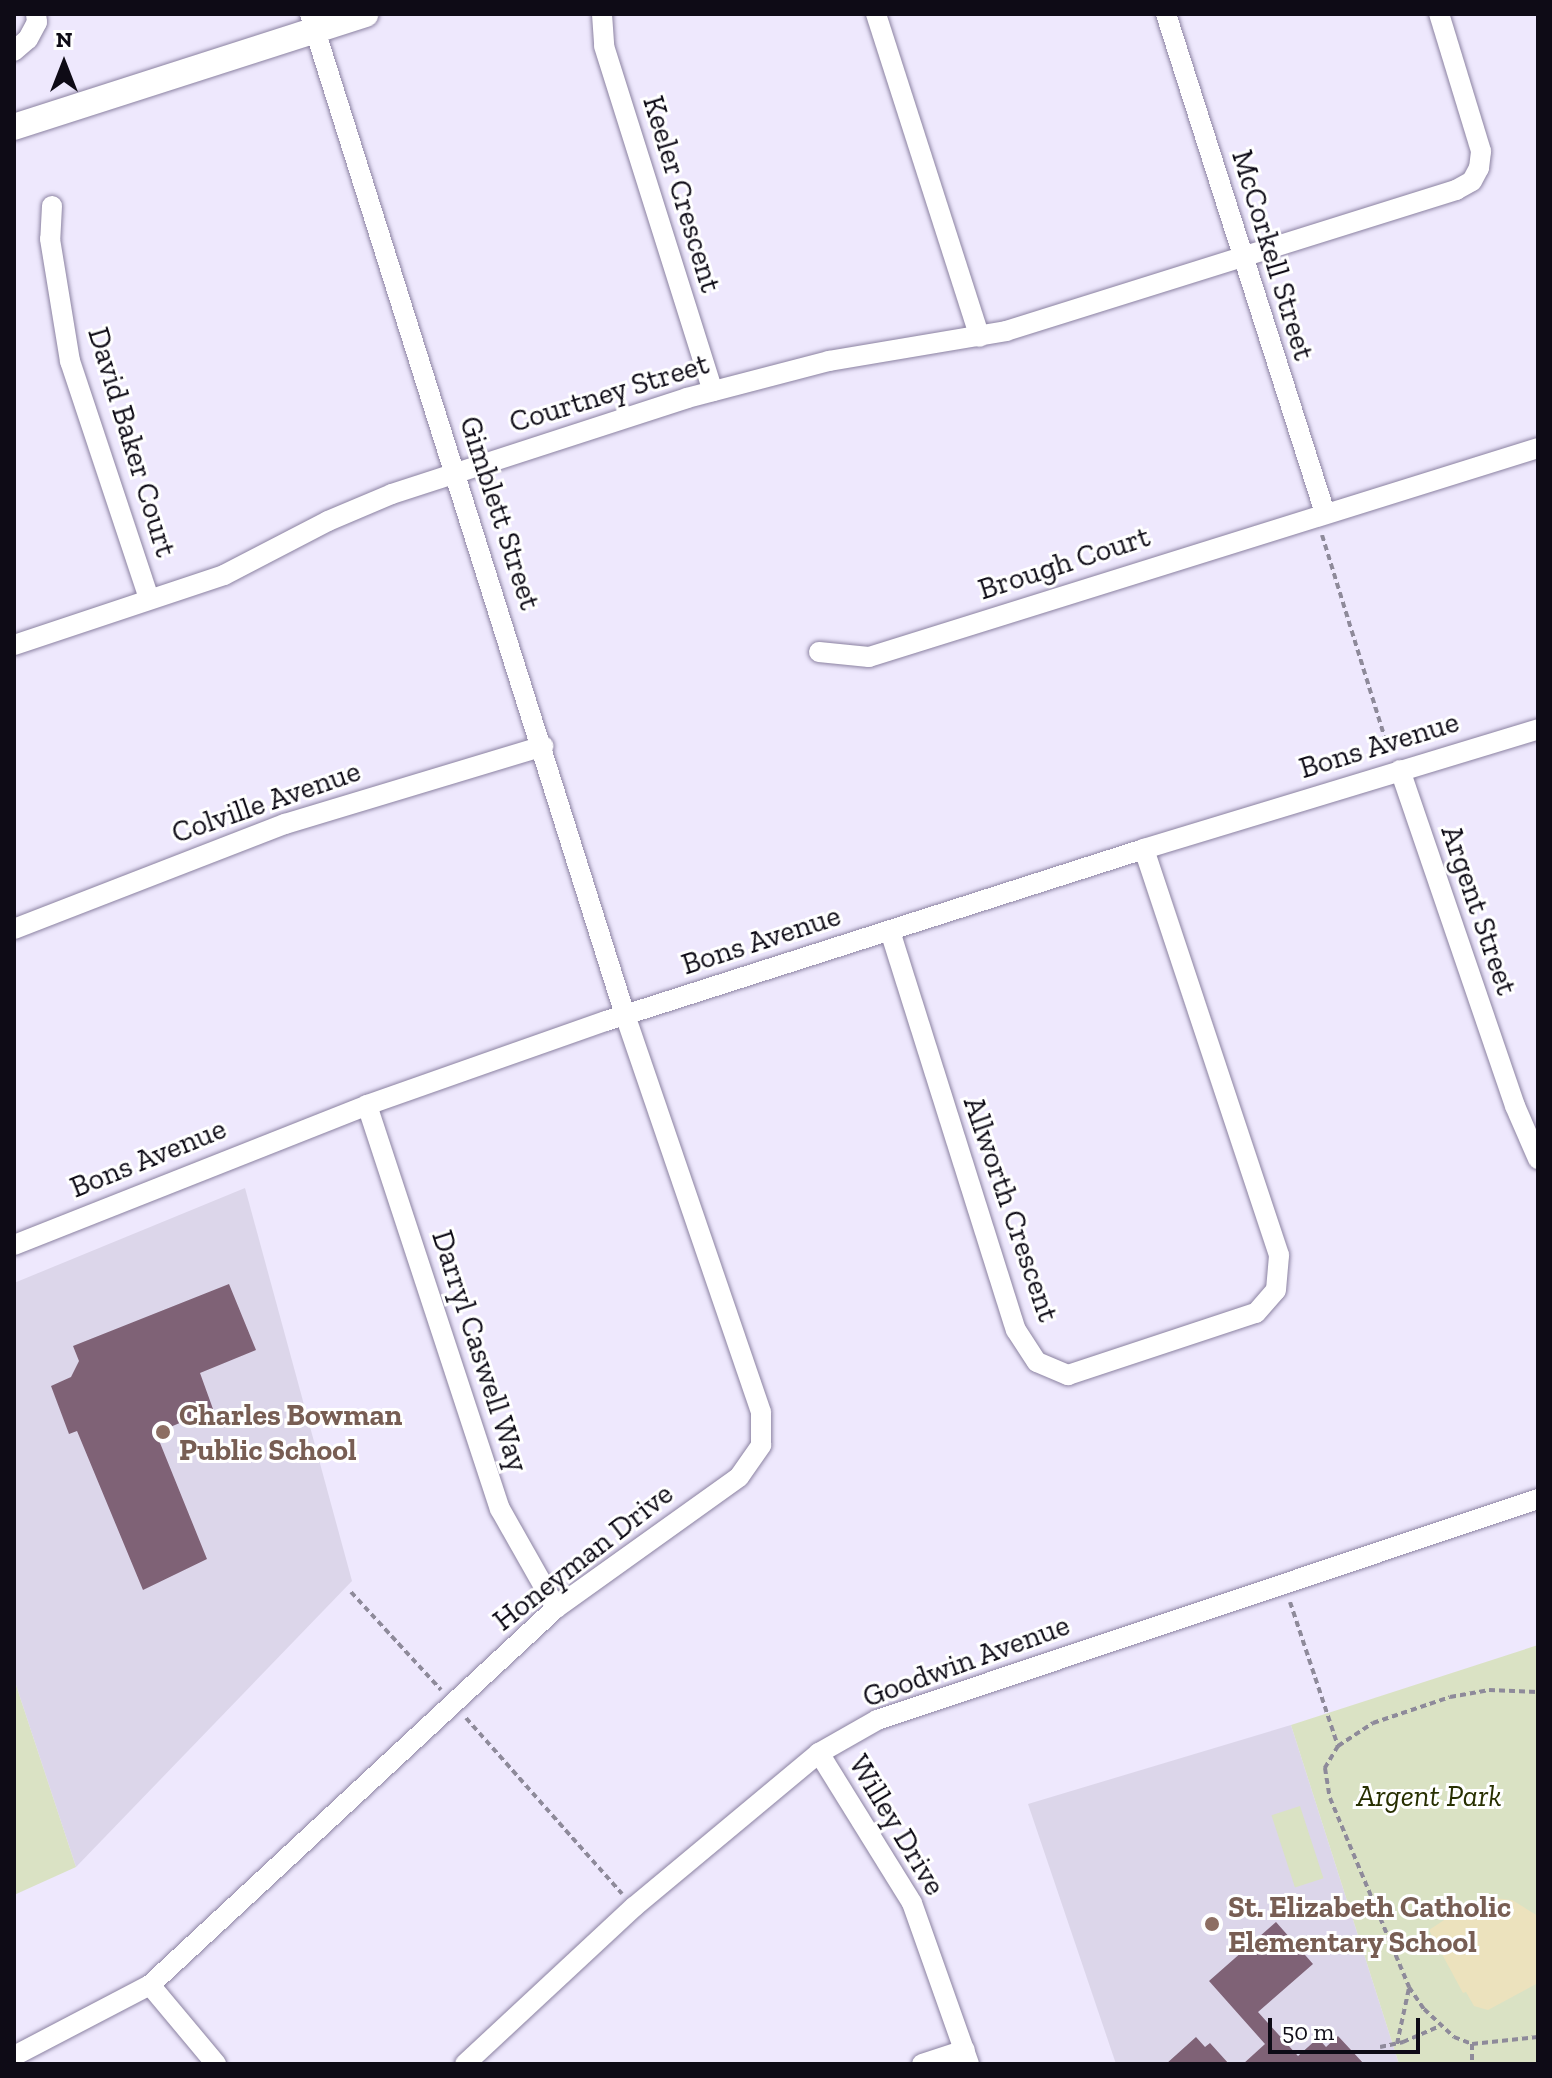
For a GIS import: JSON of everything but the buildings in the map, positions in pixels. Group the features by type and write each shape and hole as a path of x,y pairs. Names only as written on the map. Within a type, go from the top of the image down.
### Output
{"street":[{"path":"14,51 28,39 37,22 36,14"},
{"path":"14,127 313,22 365,14"},
{"name":"Keeler Crescent","path":"602,14 604,46 713,391"},
{"path":"876,14 980,337"},
{"name":"McCorkell Street","path":"1166,14 1325,513"},
{"name":"Courtney Street","path":"14,645 224,575 357,507 713,391 829,361 980,337 1242,259 1456,190 1472,181 1479,168 1481,151 1439,14"},
{"name":"Gimblett Street","path":"313,22 543,746 625,1015"},
{"name":"David Baker Court","path":"52,206 50,239 70,361 149,599"},
{"name":"Brough Court","path":"819,652 869,657 1538,448"},
{"name":"Bons Avenue","path":"14,1245 367,1105 625,1015 1144,849 1538,729"},
{"name":"Colville Avenue","path":"14,929 285,824 543,746"},
{"name":"Argent Street","path":"1400,770 1515,1106 1538,1159"},
{"name":"Allworth Crescent","path":"890,931 1016,1330 1037,1362 1068,1375 1256,1313 1276,1290 1279,1255 1144,849"},
{"name":"Honeyman Drive","path":"14,2056 150,1985 556,1608 739,1477 761,1445 761,1412 625,1015"},
{"name":"Darryl Caswell Way","path":"367,1105 500,1509 556,1608"},
{"name":"Goodwin Avenue","path":"465,2064 634,1907 819,1753 877,1720 1538,1499"},
{"name":"Willey Drive","path":"819,1753 912,1903 967,2057"},
{"path":"150,1985 216,2064"},
{"path":"922,2064 967,2057"}],"path":[{"path":"1325,513 1322,535 1385,739"},
{"path":"351,1592 634,1907"},
{"path":"1288,1595 1338,1746"},
{"path":"1538,1692 1489,1690 1450,1697 1373,1723 1338,1746 1325,1768 1330,1798 1409,1987 1440,2026 1454,2037 1472,2044 1538,2037"},
{"path":"1397,2044 1409,2003 1409,1987"},
{"path":"1380,2047 1397,2044 1440,2026"},
{"path":"1472,2044 1472,2064"}],"shaded area":[{"name":"Charles Bowman Public School","path":"245,1188 352,1581 76,1867 14,1679 14,1283"},
{"name":"St. Elizabeth Catholic Elementary School","path":"1291,1725 1399,2064 1116,2064 1028,1804"}],"green space":[{"name":"Argent Park","path":"1538,1645 1538,2064 1399,2064 1291,1725"},
{"path":"14,1679 76,1867 14,1895"},
{"path":"1300,1806 1323,1878 1295,1888 1271,1815"}],"sand":[{"path":"1493,1898 1512,1900 1538,1916 1538,1983 1488,2010 1474,2006 1466,1992 1463,1993 1429,1930 1464,1907"}],"place":[{"name":"Charles Bowman Public School","path":"163,1432"},
{"name":"St. Elizabeth Catholic Elementary School","path":"1212,1924"}]}
